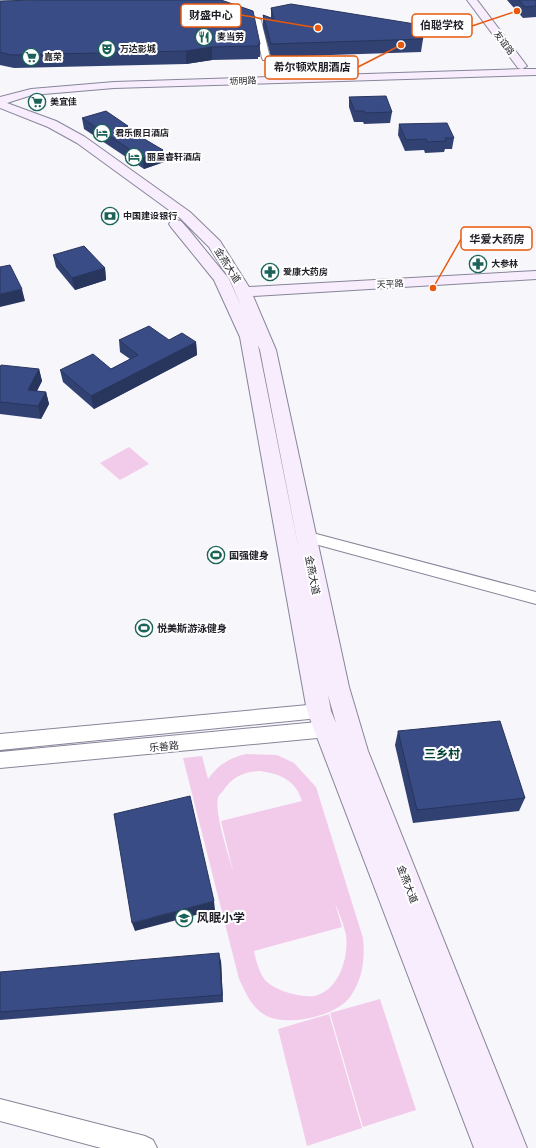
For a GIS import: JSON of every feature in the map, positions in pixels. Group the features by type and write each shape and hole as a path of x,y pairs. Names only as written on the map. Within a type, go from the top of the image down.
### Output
{"main road":[{"name":"友谊路","path":"472,0 530,71"},
{"name":"友谊路","path":"479,0 530,71"},
{"name":"坜明路","path":"0,92 58,84 109,80 530,71"},
{"name":"坜明路","path":"0,103 31,92 114,85 530,71"},
{"name":"金燕大道","path":"0,103 52,124 81,140 185,215 215,244 238,280 268,350 336,687 356,751 511,1148"},
{"name":"金燕大道","path":"0,111 41,128 120,177 150,201 184,232 223,283 248,337 323,720 490,1148"},
{"name":"天平路","path":"243,292 536,275"}],"street":[{"path":"230,9 257,20 266,58"},
{"path":"305,536 536,598"},
{"name":"乐善路","path":"0,742 323,720"},
{"name":"乐善路","path":"0,760 323,720"},
{"path":"0,1110 145,1148"}],"shaded area":[{"path":"129,447 149,464 120,480 100,463"},
{"path":"246,754 277,755 294,763 316,787 363,938 364,953 361,974 356,988 346,1002 325,1014 312,1018 286,1020 274,1019 265,1015 252,1004 239,979 183,758 202,756 208,779 220,766 229,760","holes":["259,771 274,774 286,779 295,787 302,801 221,821 233,871 220,824 217,805 218,797 226,786 238,776","335,903 344,927 347,944 344,963 336,980 330,987 323,993 314,996 305,996 283,991 267,982 259,970 254,951 342,927"]},
{"path":"380,999 416,1110 363,1127 330,1013"},
{"path":"329,1014 362,1128 307,1146 278,1029"}],"building":[{"path":"221,0 253,11 260,44 258,44 258,46 212,47 186,51 11,55 0,52 0,1"},
{"path":"519,0 536,0 536,6 525,7"},
{"path":"291,4 415,24 423,39 271,44 263,15 274,19 271,8"},
{"path":"386,96 392,112 365,113 364,111 355,111 349,97"},
{"path":"106,111 128,126 124,127 163,150 143,158 82,118"},
{"path":"447,123 454,138 445,138 446,141 427,142 426,139 406,140 399,124"},
{"path":"84,246 105,268 72,278 53,255"},
{"path":"10,265 22,289 0,294 0,267"},
{"path":"149,326 169,340 182,333 196,342 91,396 60,370 93,354 111,369 138,355 119,340"},
{"path":"1,365 39,369 28,390 46,392 38,406 0,402"},
{"path":"500,721 525,798 417,810 398,731"},
{"path":"190,796 214,901 132,923 114,814"},
{"path":"219,953 222,995 0,1012 0,972"}],"place":[{"name":"伯聪学校","path":"517,11"},
{"name":"财盛中心","path":"318,28"},
{"name":"麦当劳","path":"204,37"},
{"name":"希尔顿欢朋酒店","path":"401,45"},
{"name":"万达影城","path":"107,49"},
{"name":"嘉荣","path":"31,57"},
{"name":"美宜佳","path":"37,102"},
{"name":"君乐假日酒店","path":"102,133"},
{"name":"丽呈睿轩酒店","path":"134,157"},
{"name":"中国建设银行","path":"110,216"},
{"name":"大参林","path":"478,264"},
{"name":"爱康大药房","path":"270,272"},
{"name":"华爱大药房","path":"433,288"},
{"name":"国强健身","path":"216,555"},
{"name":"悦美斯游泳健身","path":"144,628"},
{"name":"风眠小学","path":"184,918"}],"district":[{"name":"三乡村","path":"442,754"}]}
